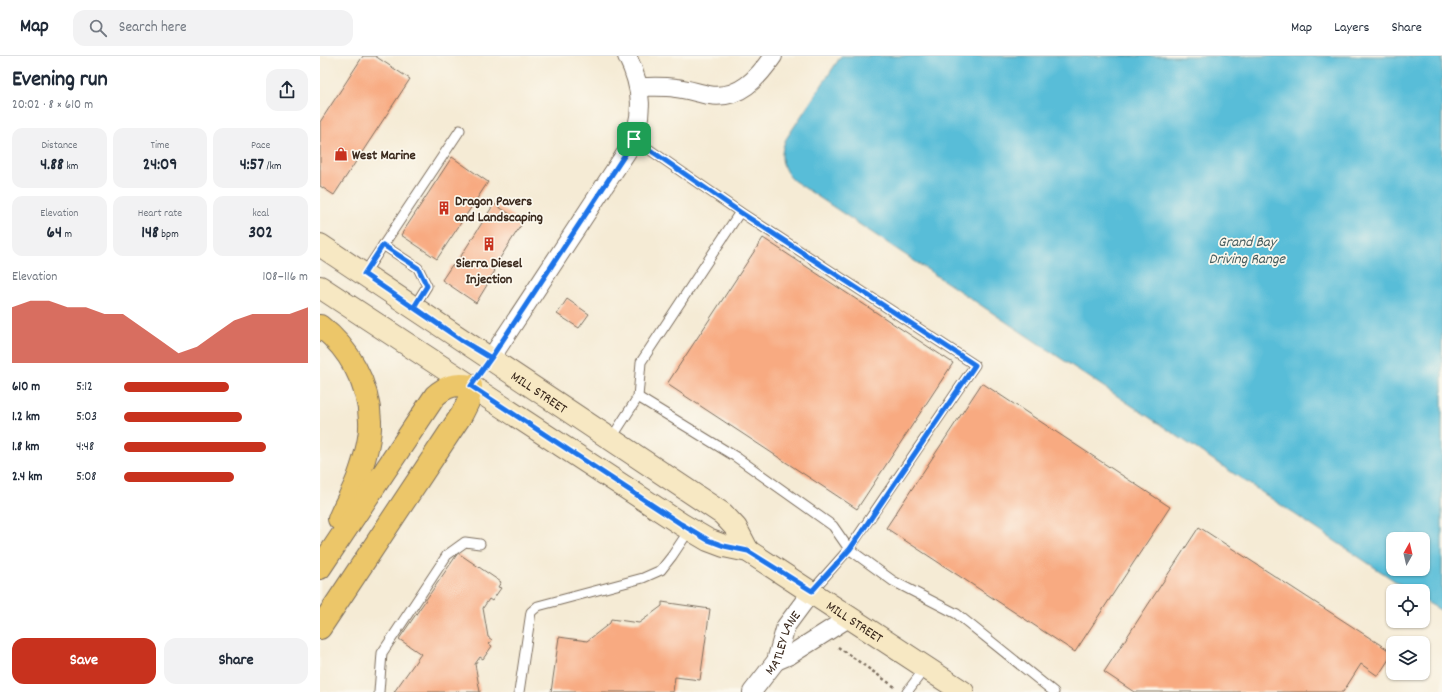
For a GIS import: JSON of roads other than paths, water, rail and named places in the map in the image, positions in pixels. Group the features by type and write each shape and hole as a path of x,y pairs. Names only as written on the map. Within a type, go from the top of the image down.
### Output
{"highway":[{"path":"320,326 340,345 358,374 364,389 371,422 359,476 320,562"},
{"path":"320,568 435,396 450,386 471,386 468,402 462,414 320,628"}],"main road":[{"name":"MILL STREET","path":"320,245 723,514 736,528 748,551"},
{"name":"MILL STREET","path":"320,287 690,529 708,540 724,546 748,551 812,591 963,692"},
{"path":"471,386 491,358"}],"street":[{"path":"491,358 634,139 640,115 639,87 627,56"},
{"path":"639,87 657,86 709,95 726,95 744,88 752,82 765,68 773,56"},
{"name":"MATLEY LANE","path":"752,692 776,661 786,626 812,591"},
{"path":"776,661 790,655 850,617"}],"lane":[{"path":"364,274 460,130"},
{"path":"634,139 740,212 975,365 850,549 812,591"},
{"path":"611,439 638,397 641,362 740,212"},
{"path":"383,245 418,268 427,286 414,307"},
{"path":"638,397 736,457 833,526 850,549 893,581 957,614 1054,692"},
{"path":"519,692 532,612 538,606 643,578 661,570 690,529"},
{"path":"379,692 382,653 447,555 465,542 480,544"},
{"path":"907,692 926,667"}],"water":[{"name":"Grand Bay Driving Range","path":"841,56 1442,56 1442,611 1430,604 1430,584 1399,584 1387,576 1430,576 1430,532 1386,532 1386,575 793,180 786,171 782,161 782,150 786,139"}],"place":[{"name":"West Marine","path":"341,154"},
{"name":"Dragon Pavers and Landscaping","path":"444,208"},
{"name":"Sierra Diesel Injection","path":"489,244"}]}
